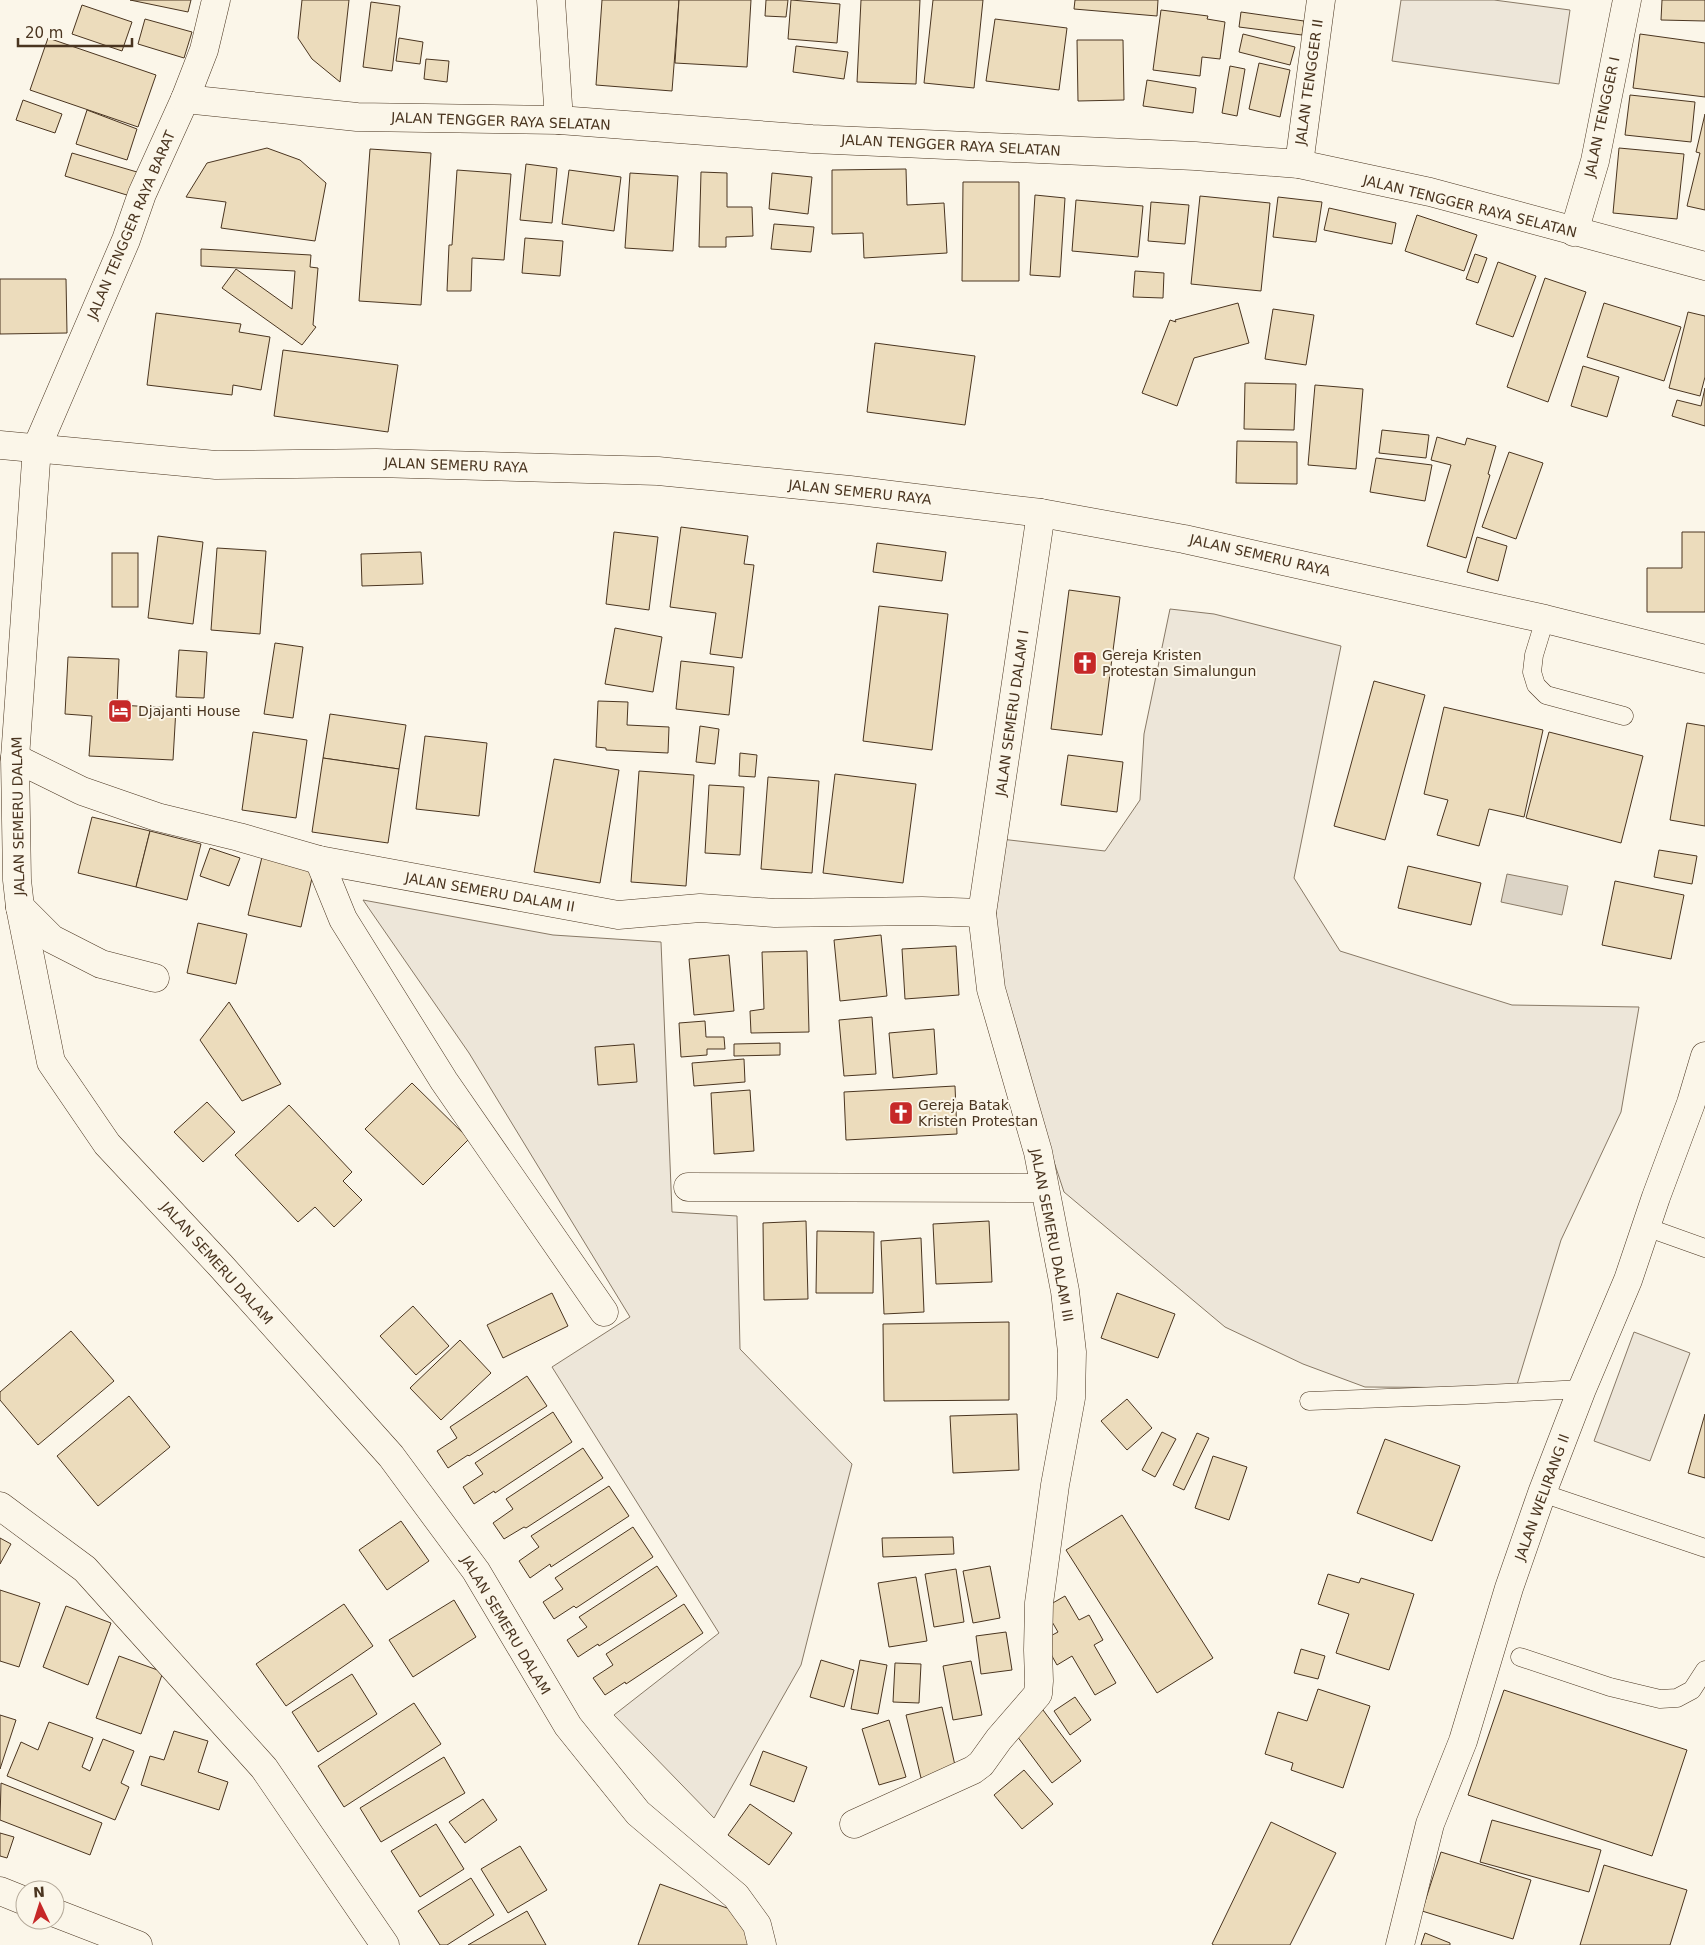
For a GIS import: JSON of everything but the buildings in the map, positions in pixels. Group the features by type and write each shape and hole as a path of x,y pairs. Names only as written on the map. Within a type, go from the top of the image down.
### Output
{"street":[{"name":"JALAN TENGGER RAYA BARAT","path":"37,447 126,240 142,194 204,50 216,0"},
{"path":"551,0 559,120"},
{"name":"JALAN TENGGER II","path":"1299,164 1321,0"},
{"name":"JALAN TENGGER I","path":"1574,232 1595,161 1626,0"},
{"name":"JALAN TENGGER RAYA SELATAN","path":"184,99 357,116 559,120 812,139 1196,156 1299,164 1430,192 1705,266"},
{"name":"JALAN SEMERU RAYA","path":"0,445 37,447 216,466 376,463 658,471 850,490 1041,513 1184,538 1545,619 1705,659"},
{"name":"JALAN SEMERU DALAM","path":"37,447 15,758 20,907 51,1062 107,1144 227,1273 391,1456 476,1571 568,1726 638,1813 736,1896 757,1925 762,1945"},
{"name":"JALAN SEMERU DALAM I","path":"982,913 1041,513"},
{"name":"JALAN SEMERU DALAM II","path":"15,758 82,791 157,817 239,837 320,860 618,915 700,908 775,913 922,911 982,913"},
{"path":"320,860 343,919 439,1073 604,1312"},
{"path":"20,907 52,939 101,964 156,978"},
{"name":"JALAN SEMERU DALAM III","path":"854,1824 973,1770 981,1764 999,1739 1038,1694 1039,1603 1055,1485 1071,1398 1072,1352 1065,1291 1038,1152 991,990 982,913"},
{"name":"JALAN WELIRANG II","path":"1400,1945 1430,1824 1463,1740 1509,1588 1542,1493 1582,1389 1628,1280 1705,1056"},
{"path":"688,1188 1044,1188"},
{"path":"0,1506 85,1569 264,1768 385,1945"},
{"path":"0,1891 15,1897"},
{"path":"65,1917 138,1945"}],"lane":[{"path":"1545,619 1534,655 1532,672 1536,685 1546,695 1624,716"},
{"path":"1646,1227 1705,1248"},
{"path":"1309,1401 1466,1396 1582,1389"},
{"path":"1542,1493 1705,1548"},
{"path":"1520,1657 1610,1687 1660,1699 1677,1698 1692,1690 1705,1670"}],"shaded area":[{"path":"1401,0 1494,0 1570,10 1559,84 1392,61"},
{"path":"1170,609 1214,614 1341,646 1294,878 1340,951 1512,1005 1639,1007 1621,1112 1561,1240 1516,1388 1365,1387 1303,1364 1225,1327 1064,1192 1014,1041 991,950 992,838 1105,851 1140,800 1144,734"},
{"path":"1507,874 1568,886 1562,915 1501,902"},
{"path":"363,900 553,935 661,942 672,1212 737,1216 740,1349 852,1464 801,1665 714,1818 614,1715 719,1633 552,1367 630,1317 469,1053"},
{"path":"1634,1332 1690,1353 1650,1461 1594,1441"}],"place":[{"name":"Gereja Kristen Protestan Simalungun","path":"1085,663"},
{"name":"Djajanti House","path":"120,711"},
{"name":"Gereja Batak Kristen Protestan","path":"901,1113"}]}
